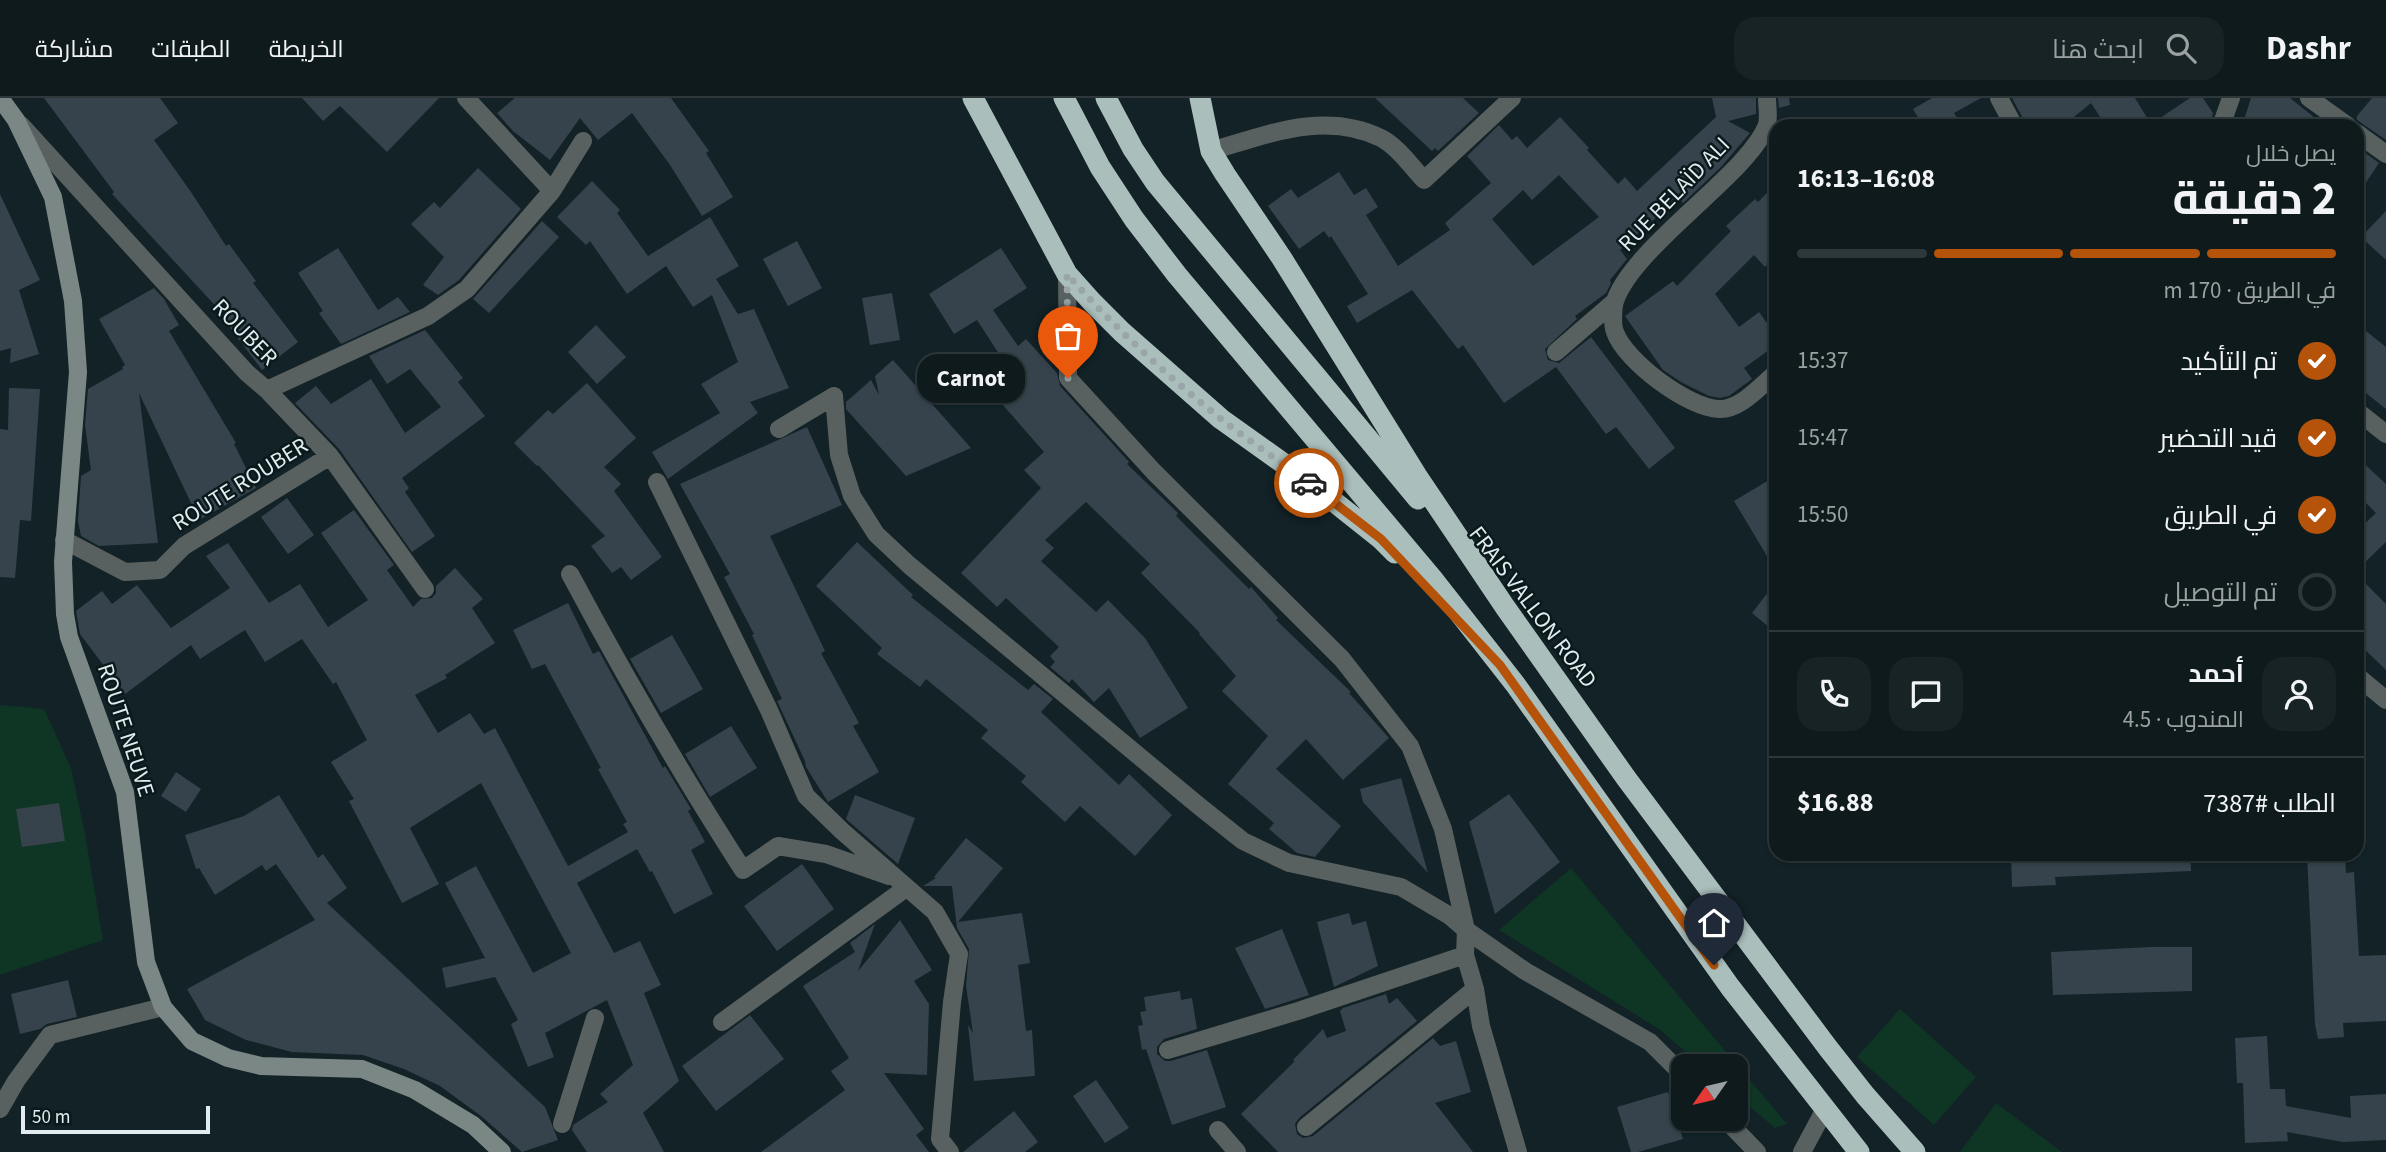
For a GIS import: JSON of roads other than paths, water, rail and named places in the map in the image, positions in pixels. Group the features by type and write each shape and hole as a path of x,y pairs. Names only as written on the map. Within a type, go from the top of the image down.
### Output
{"highway":[{"path":"973,98 1067,274 1122,332 1221,419 1308,481 1381,539 1500,665"},
{"path":"1064,98 1100,167 1133,219 1432,578 1500,665 1730,987 1857,1152"},
{"name":"FRAIS VALLON ROAD","path":"1106,98 1133,149 1155,182 1505,607 1626,778 1828,1048 1915,1152"},
{"path":"1200,98 1211,150 1225,174 1282,257 1417,476 1505,607"}],"main road":[{"name":"ROUTE NEUVE","path":"0,98 16,120 53,197 73,301 78,372 64,540 65,614 69,636 125,792 146,962 163,1007 192,1041 228,1058 261,1066 362,1069 415,1090 473,1125 502,1152"}],"street":[{"path":"466,98 552,191"},
{"path":"1211,150 1298,126 1341,125 1381,139 1403,156 1424,180 1512,98"},
{"name":"RUE BELAÏD ALI","path":"1556,352 1614,302 1634,267 1727,178 1754,146 1767,125 1767,98"},
{"path":"1999,98 2010,119"},
{"path":"2224,119 2231,98"},
{"path":"2309,98 2338,119"},
{"name":"ROUBER","path":"16,120 247,373 267,390 330,456 425,589"},
{"path":"2364,138 2386,154"},
{"path":"267,390 428,316 467,289 552,191 583,141"},
{"path":"1067,274 1068,378 1154,472 1342,659 1410,746 1443,829 1466,930 1465,956 1475,989 1481,1026 1518,1152"},
{"path":"1614,302 1614,331 1627,351 1659,382 1674,392 1718,409 1726,408 1734,406 1769,378"},
{"path":"779,429 834,396 839,456 852,496 876,534 1038,674 1242,841 1289,863 1401,887 1450,916 1525,971 1650,1042 1671,1063"},
{"path":"2364,417 2386,434"},
{"name":"ROUTE ROUBER","path":"64,540 125,572 160,570 184,546 330,456"},
{"path":"657,482 769,710 806,796 935,912 959,954 940,1139 950,1152"},
{"path":"570,574 626,679 743,870 778,846 826,854 903,884"},
{"path":"2364,681 2381,693"},
{"path":"722,1022 903,884"},
{"path":"1168,1050 1465,956"},
{"path":"1306,1127 1475,989"},
{"path":"0,1110 16,1081 50,1035 163,1007"},
{"path":"562,1124 595,1018"},
{"path":"1802,1152 1825,1110"},
{"path":"1218,1130 1237,1152"},
{"path":"1737,1131 1757,1152"}],"place":[{"name":"Carnot","path":"1068,378"}]}
